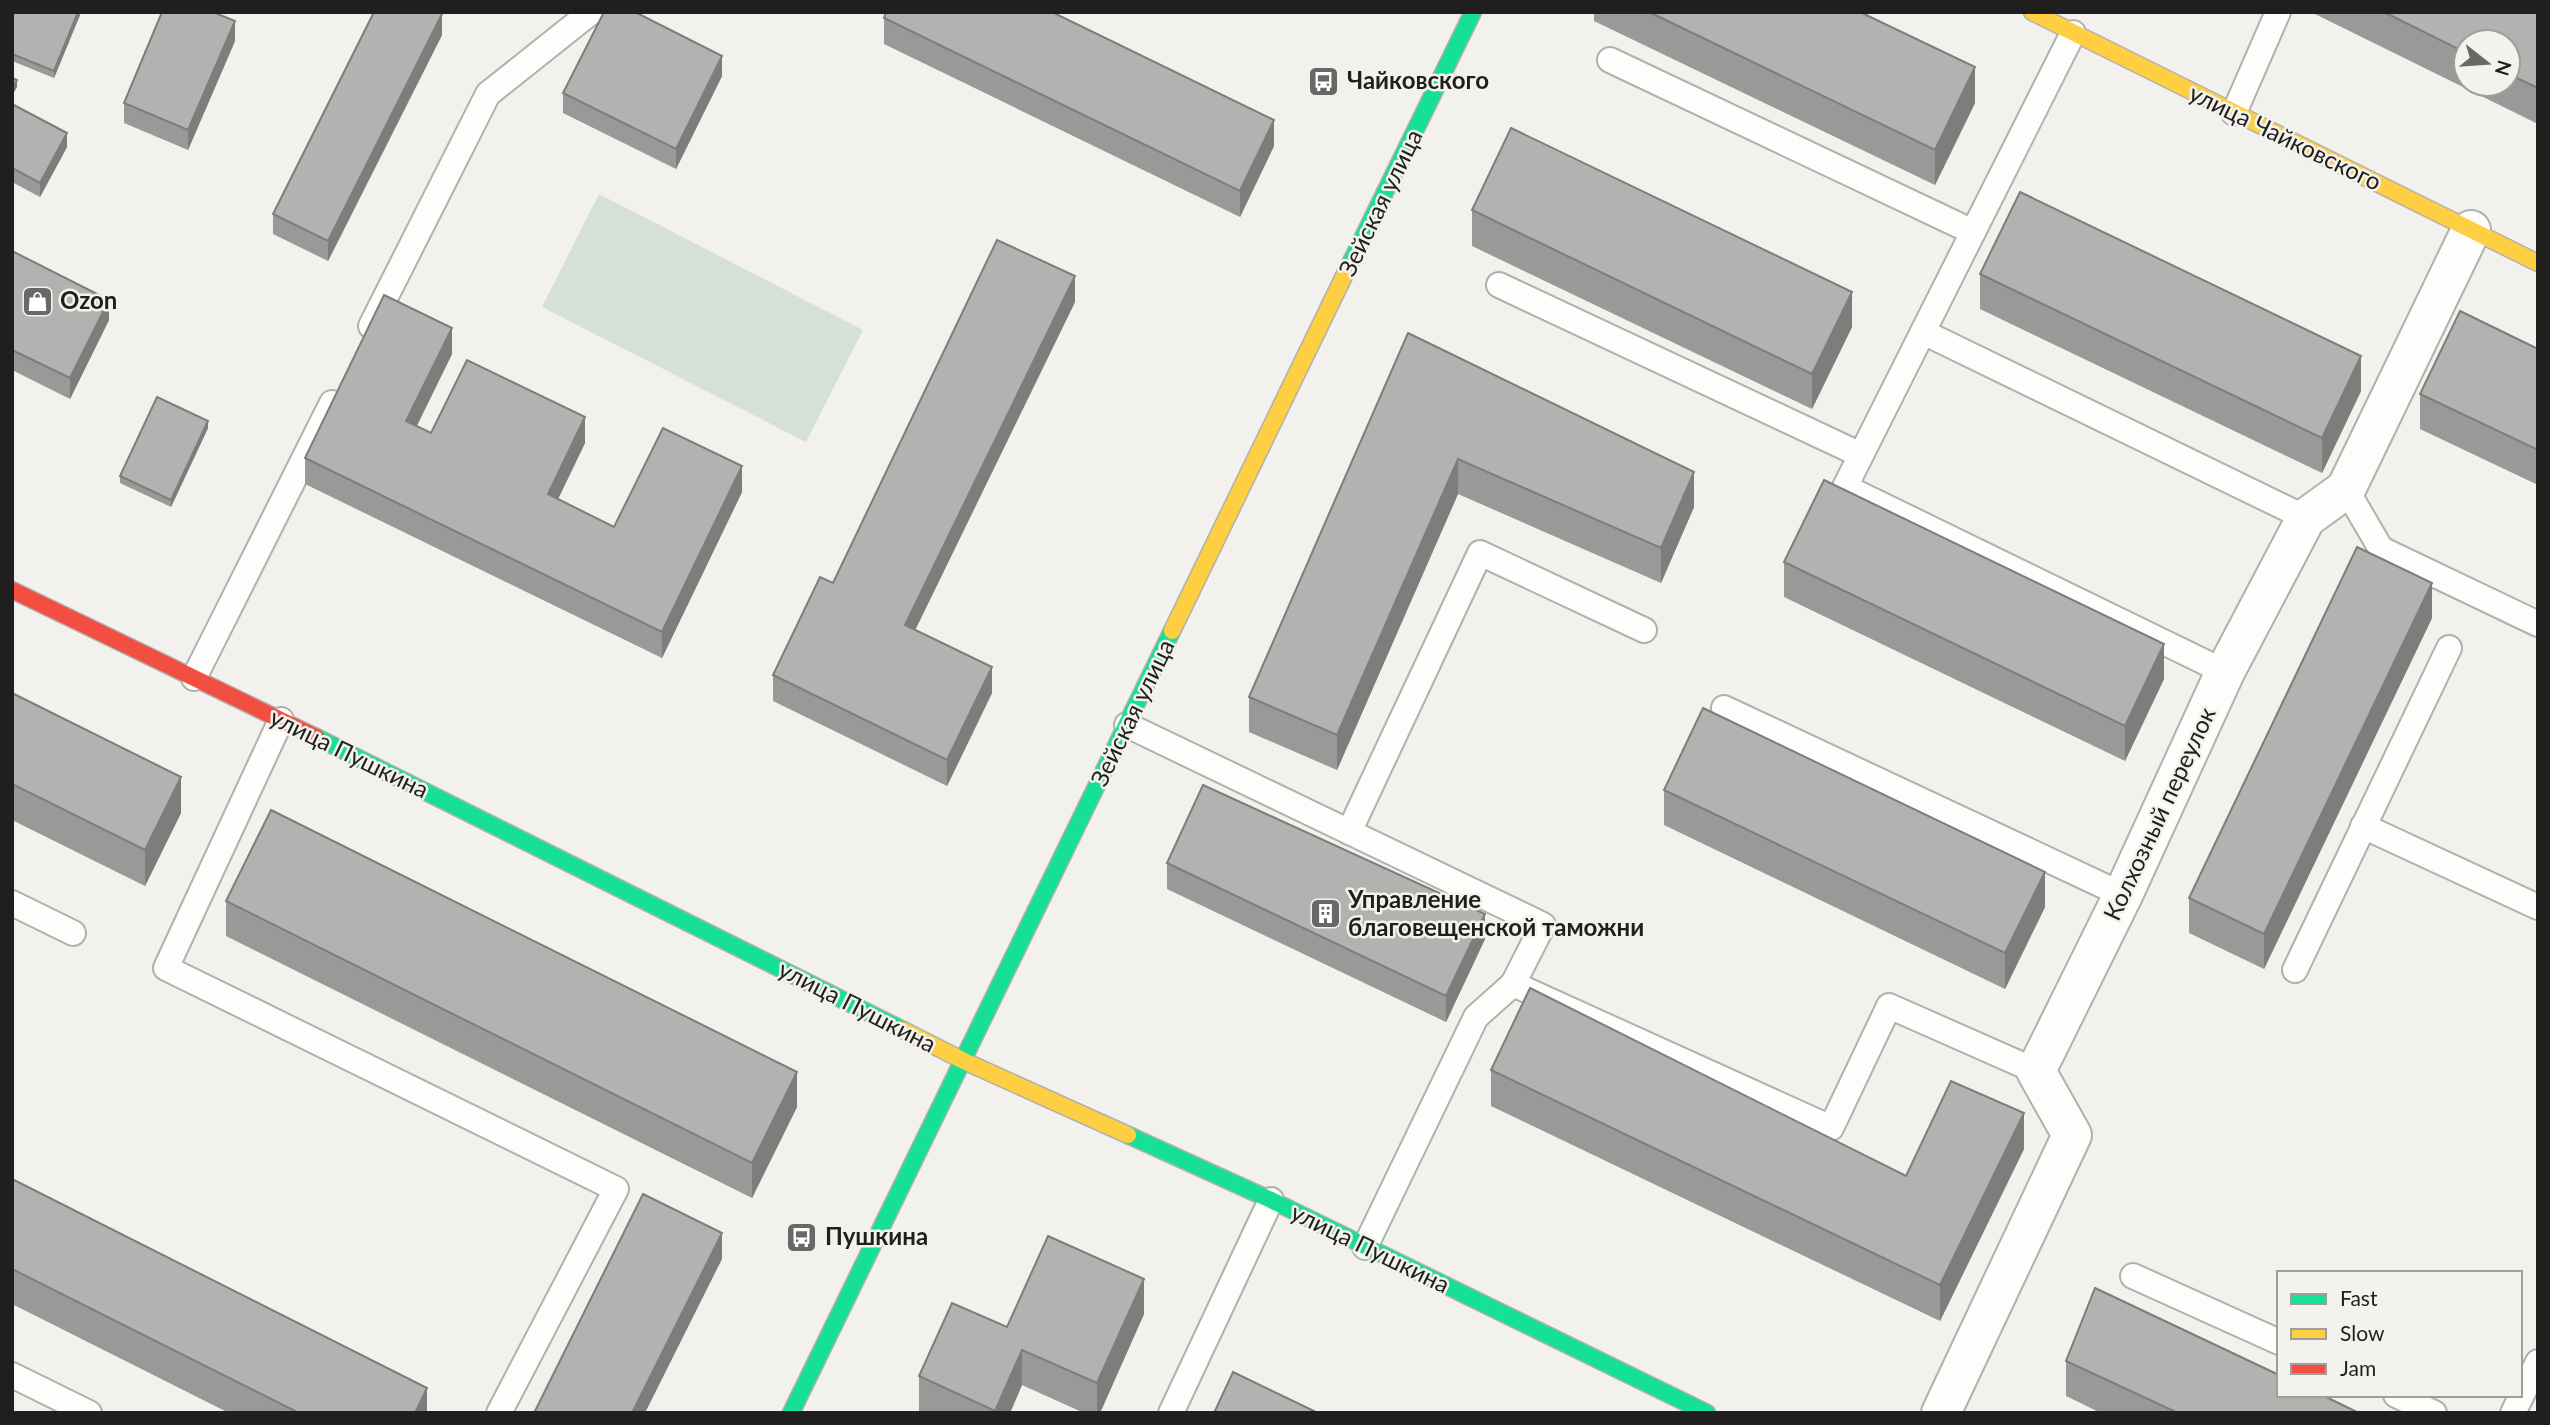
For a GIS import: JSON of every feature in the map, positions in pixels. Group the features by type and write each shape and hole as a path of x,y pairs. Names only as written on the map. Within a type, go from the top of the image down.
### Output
{"street":[{"name":"Зейская улица","path":"791,1413 1473,12"},
{"name":"улица Чайковского","path":"2032,12 2538,263"},
{"name":"Колхозный переулок","path":"2036,1071 2123,895 2225,672 2306,519 2346,489 2471,230"},
{"name":"улица Пушкина","path":"12,590 281,720 964,1060 1271,1200 1707,1413"},
{"path":"1941,1413 2072,1135 2036,1071"}],"lane":[{"path":"363,342 488,94 591,12"},
{"path":"2234,113 2278,12"},
{"path":"2073,33 1845,487 2225,672"},
{"path":"1610,60 1973,232"},
{"path":"1499,285 1861,455"},
{"path":"1923,332 2306,519"},
{"path":"194,678 344,380"},
{"path":"2346,489 2381,549 2538,624"},
{"path":"1349,832 1480,553 1643,630"},
{"path":"2295,970 2449,648"},
{"path":"1724,708 2123,895"},
{"path":"281,720 166,968 616,1189 499,1413"},
{"path":"1127,725 1543,925 1513,984 1476,1017 1365,1247"},
{"path":"2363,826 2538,907"},
{"path":"12,902 73,933"},
{"path":"1513,984 1831,1128 1889,1006 2036,1071"},
{"path":"1171,1413 1271,1200"},
{"path":"2133,1276 2277,1341"},
{"path":"2522,1395 2538,1362"},
{"path":"12,1375 89,1413"},
{"path":"2400,1397 2434,1413"},
{"path":"2513,1413 2521,1397"}],"shaded area":[{"path":"599,194 863,330 806,442 542,307"}],"building":[{"path":"12,12 78,12 54,71 12,54"},
{"path":"162,12 213,12 235,21 188,130 124,103"},
{"path":"374,12 442,14 328,241 273,214"},
{"path":"604,12 635,12 722,56 676,149 563,93"},
{"path":"886,12 1052,12 1274,120 1240,191 884,18"},
{"path":"1649,12 1860,12 1975,67 1935,150"},
{"path":"2384,12 2538,12 2538,88 2522,81 2522,28 2452,28 2452,46"},
{"path":"12,104 67,133 40,183 12,168"},
{"path":"1511,128 1852,292 1812,374 1472,210"},
{"path":"2020,192 2361,356 2322,438 1980,274"},
{"path":"997,240 1075,276 905,625 992,667 947,760 773,675 820,577 833,583"},
{"path":"12,251 109,300 70,378 12,350"},
{"path":"384,295 452,328 406,421 431,433 467,360 585,417 548,494 614,527 663,428 742,466 662,632 305,458"},
{"path":"2460,311 2538,349 2538,450 2420,394"},
{"path":"1408,333 1694,472 1661,548 1458,459 1337,735 1249,697"},
{"path":"157,397 208,421 171,500 120,476"},
{"path":"1824,480 2164,644 2125,726 1784,562"},
{"path":"2357,547 2432,583 2264,934 2189,898"},
{"path":"12,693 181,777 145,850 12,784"},
{"path":"1703,708 2045,872 2005,953 1664,790"},
{"name":"Управление благовещенской таможни","path":"1203,785 1485,914 1446,996 1167,863"},
{"path":"271,810 797,1072 752,1163 226,901"},
{"path":"1530,988 1906,1176 1951,1081 2024,1113 1940,1285 1491,1070"},
{"path":"12,1179 427,1388 415,1413 299,1413 12,1269"},
{"path":"643,1194 722,1233 632,1413 534,1413"},
{"path":"1048,1236 1144,1279 1097,1383 1022,1350 995,1411 919,1376 952,1303 1007,1327"},
{"path":"2095,1288 2277,1374 2277,1397 2326,1397 2359,1413 2178,1413 2066,1361"},
{"path":"1233,1372 1318,1413 1214,1413"}],"traffic: fast":[{"path":"1346,272 1473,12"},
{"path":"791,1413 1172,631"},
{"path":"316,737 903,1030"},
{"path":"1128,1135 1271,1200 1707,1413"}],"traffic: slow":[{"path":"2032,12 2538,263"},
{"path":"1172,631 1346,272"},
{"path":"903,1030 964,1061 1128,1135"}],"traffic: jam":[{"path":"12,590 316,737"}],"place":[{"name":"Чайковского","path":"1324,81"},
{"name":"Ozon","path":"37,301"},
{"name":"Управление благовещенской таможни","path":"1325,914"},
{"name":"Пушкина","path":"802,1237"}]}
